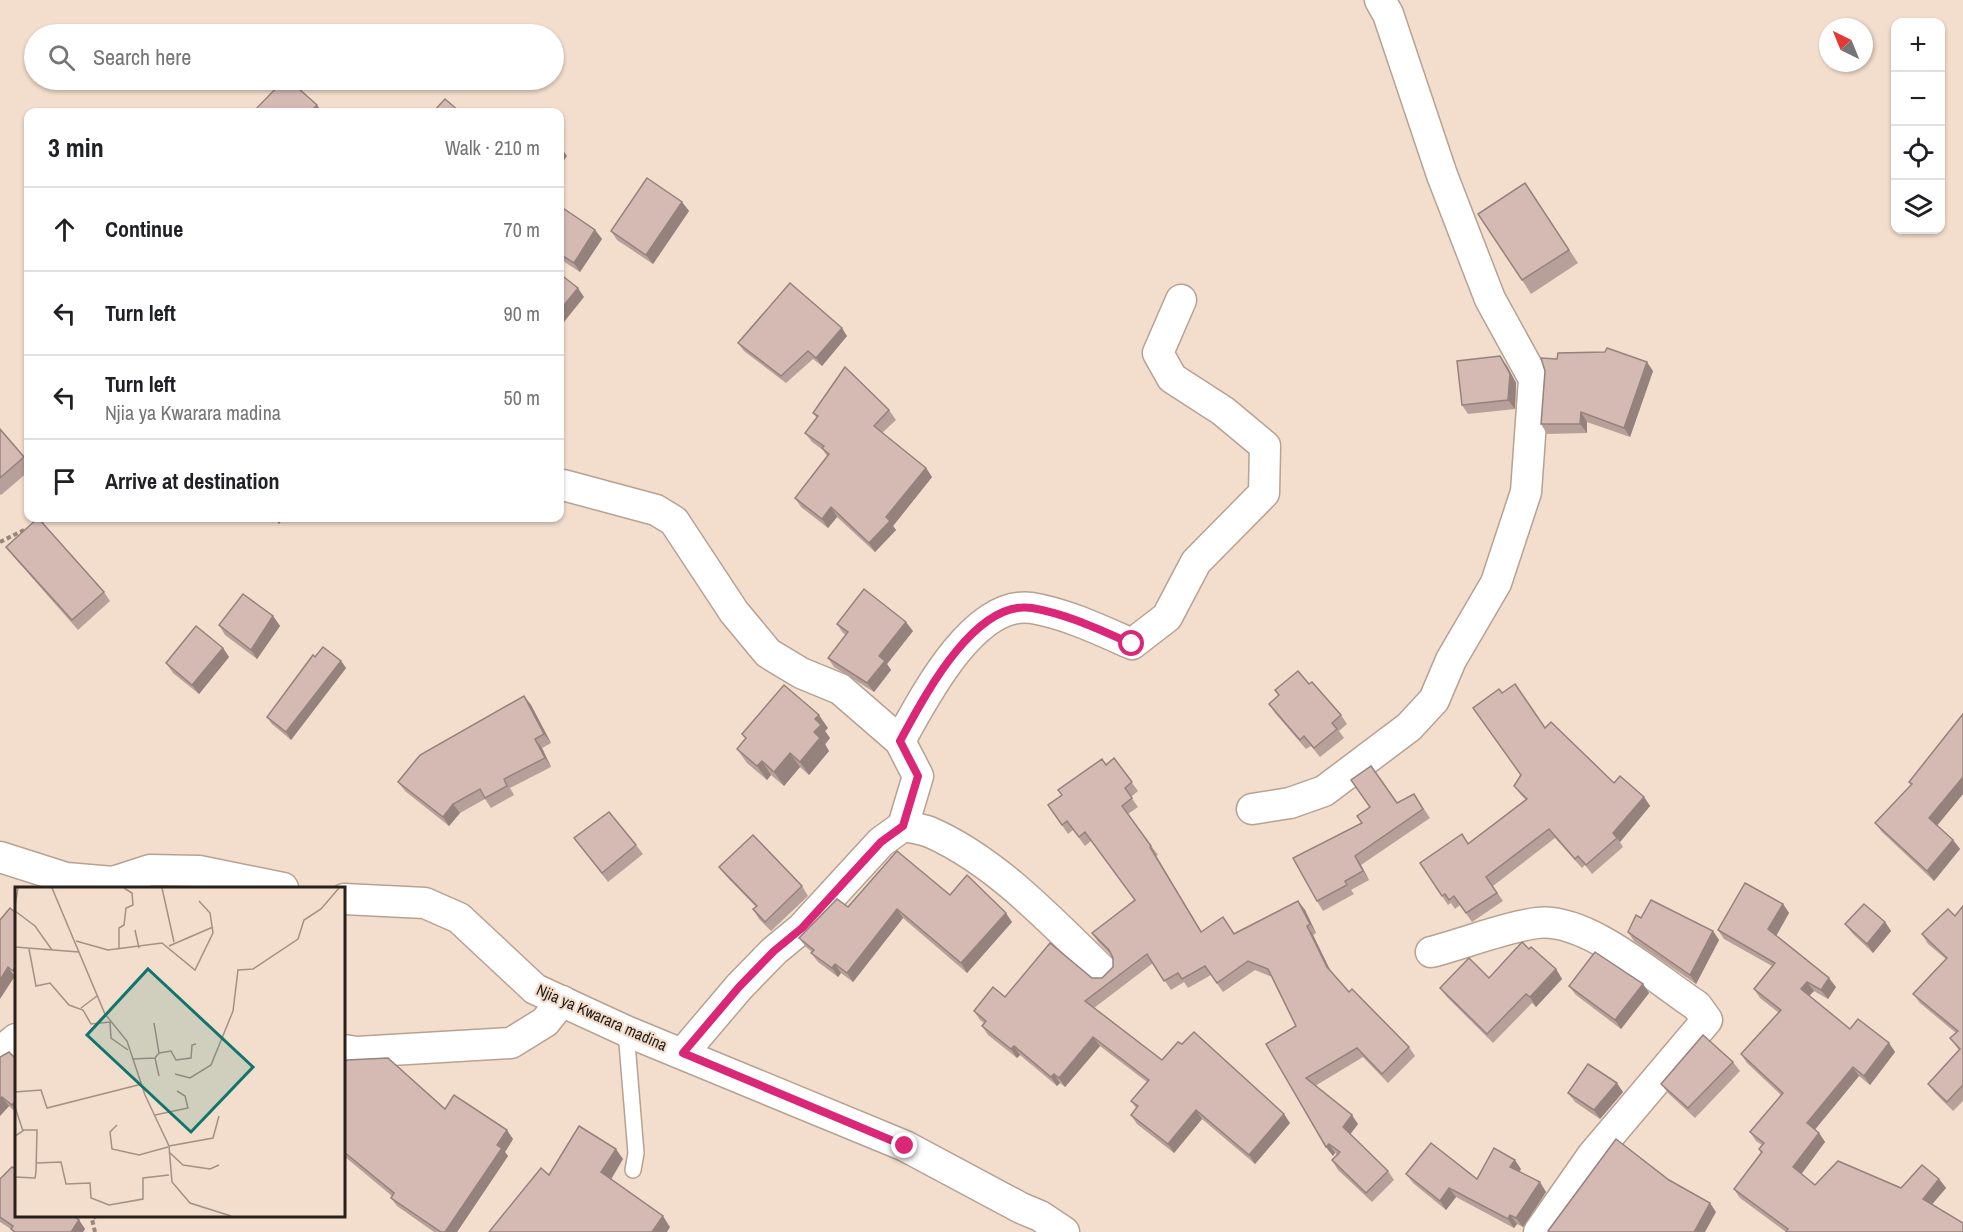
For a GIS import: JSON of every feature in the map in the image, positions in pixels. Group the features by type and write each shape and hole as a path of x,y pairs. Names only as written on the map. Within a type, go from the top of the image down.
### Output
{"street":[{"path":"1252,809 1290,803 1324,791 1409,727 1434,700 1451,660 1496,583 1526,492 1534,379 1490,299 1442,175 1388,14 1380,0"},
{"path":"900,741 949,659 995,614 1030,608 1074,619 1132,644 1167,617 1196,562 1264,493 1265,446 1223,411 1172,378 1158,353 1181,300"},
{"path":"564,485 656,510 674,521 734,612 768,653 801,673 840,689 900,741 918,776 903,826 881,842 802,928 774,951 683,1053"},
{"path":"903,826 933,833 974,857 1034,904 1103,971"},
{"path":"0,857 66,878 114,886 150,870 199,871 278,887"},
{"name":"Njia ya Kwarara madina","path":"345,899 425,903 459,918 535,989 626,1031 905,1146 1015,1220 1040,1216 1064,1232"},
{"path":"1431,952 1537,923 1563,923 1604,943 1696,1006 1707,1020 1592,1156 1539,1232"},
{"path":"345,1050 511,1043 545,1022 562,1001"},
{"path":"0,1052 15,1040"}],"lane":[{"path":"626,1031 636,1153 633,1170"}],"path":[{"path":"0,542 42,522"},
{"path":"94,1217 92,1219 95,1232"}],"building":[{"path":"274,90 300,90 317,105 314,108 257,108"},
{"path":"445,99 455,108 437,108"},
{"path":"647,178 682,202 646,255 611,231"},
{"path":"1525,183 1569,250 1522,280 1478,214"},
{"path":"564,209 595,230 574,263 564,257"},
{"path":"564,277 578,288 564,305"},
{"path":"790,283 842,328 816,358 808,351 781,376 738,343"},
{"path":"1607,348 1647,362 1624,428 1581,412 1580,424 1541,424 1545,371 1541,358 1557,359 1558,353 1605,352"},
{"path":"1500,356 1510,374 1508,400 1462,405 1457,361"},
{"path":"845,367 889,410 874,426 926,468 886,517 890,521 869,543 831,507 822,519 795,498 829,454 822,448 824,446 805,433 818,416 813,413"},
{"path":"0,429 24,457 0,478"},
{"path":"34,522 42,522 104,592 72,620 6,547"},
{"path":"864,589 906,622 879,656 885,661 867,683 828,658 848,632 837,624"},
{"path":"243,594 273,616 251,650 219,625"},
{"path":"196,626 223,648 192,685 166,663"},
{"path":"323,647 341,661 286,732 267,717 313,655 315,657"},
{"path":"1298,671 1309,684 1312,682 1341,715 1332,723 1337,729 1314,748 1304,736 1300,740 1269,704 1279,695 1275,690"},
{"path":"1515,684 1545,728 1551,722 1614,783 1620,776 1644,797 1613,833 1617,838 1586,865 1578,856 1575,859 1549,829 1486,877 1497,893 1466,913 1454,896 1449,900 1445,894 1442,896 1420,863 1462,834 1468,844 1527,799 1514,786 1521,775 1473,708 1499,689 1502,693"},
{"path":"784,685 819,715 815,719 821,725 814,732 820,738 800,762 790,753 774,772 762,761 757,766 737,749 746,738 742,734"},
{"path":"524,696 544,734 535,739 545,758 504,779 507,786 485,798 480,789 453,804 443,817 398,782 420,755"},
{"path":"1963,714 1963,777 1929,818 1953,840 1927,871 1875,823 1912,784 1909,782"},
{"path":"1114,758 1132,782 1125,788 1132,798 1122,806 1151,846 1201,932 1223,917 1234,934 1298,901 1310,924 1307,926 1327,967 1349,992 1352,989 1409,1047 1382,1074 1357,1048 1306,1078 1352,1115 1343,1127 1388,1171 1366,1193 1332,1160 1340,1152 1329,1144 1326,1147 1266,1044 1296,1026 1268,969 1248,961 1217,983 1205,966 1182,979 1178,973 1164,981 1147,954 1085,1001 1162,1060 1178,1042 1182,1044 1194,1032 1284,1114 1249,1155 1196,1110 1168,1144 1131,1115 1138,1106 1131,1101 1149,1080 1093,1037 1059,1078 1054,1074 1051,1077 1014,1046 1011,1049 982,1026 986,1021 974,1011 993,987 1005,997 1050,943 1092,978 1102,978 1113,967 1113,958 1109,950 1092,933 1135,900 1085,832 1079,837 1067,821 1062,825 1048,805 1062,795 1058,790 1102,759 1106,765"},
{"path":"1371,766 1397,803 1414,794 1423,809 1355,856 1363,871 1345,881 1347,885 1317,901 1293,858 1362,823 1357,816 1370,807 1351,780"},
{"path":"609,812 636,845 602,873 574,838"},
{"path":"753,835 802,886 765,922 753,909 757,906 719,867"},
{"path":"897,851 950,895 967,875 1006,913 961,963 897,909 847,973 835,964 832,968 811,953 814,950 799,938 837,899 848,907"},
{"path":"1745,883 1783,904 1768,929 1829,978 1821,990 1807,982 1801,989 1850,1029 1858,1019 1889,1043 1864,1076 1853,1067 1807,1123 1819,1133 1793,1167 1815,1185 1838,1161 1901,1188 1922,1165 1939,1179 1923,1199 1963,1223 1963,1232 1786,1232 1788,1229 1734,1189 1762,1152 1759,1149 1764,1143 1750,1132 1783,1093 1741,1054 1781,1010 1754,989 1775,963 1718,930"},
{"path":"1651,900 1713,931 1690,975 1628,932 1636,915 1641,918"},
{"path":"1864,904 1885,922 1867,944 1845,924"},
{"path":"1963,906 1963,1085 1947,1102 1928,1084 1960,1049 1950,1038 1958,1031 1913,994 1947,958 1922,934 1948,909 1955,916"},
{"path":"10,908 15,912 15,968 13,971 8,967 0,980 0,920"},
{"path":"1522,942 1556,969 1530,997 1526,994 1487,1034 1440,988 1469,958 1489,978"},
{"path":"1595,952 1643,984 1615,1020 1569,986"},
{"path":"1703,1035 1733,1062 1688,1108 1661,1084"},
{"path":"9,1052 15,1058 15,1101 12,1105 2,1097 0,1100 0,1057"},
{"path":"388,1058 445,1109 454,1095 507,1130 497,1145 502,1148 445,1232 441,1232 391,1198 394,1193 345,1153 345,1063 347,1060"},
{"path":"1588,1064 1617,1083 1594,1110 1568,1093"},
{"path":"579,1126 616,1149 601,1172 663,1216 652,1232 489,1232 541,1168 549,1175"},
{"path":"1616,1139 1669,1180 1710,1203 1694,1232 1548,1231"},
{"path":"1431,1143 1477,1179 1494,1148 1515,1160 1510,1167 1540,1182 1516,1218 1510,1215 1508,1219 1449,1188 1440,1201 1406,1174"},
{"path":"12,1167 15,1168 15,1217 75,1217 79,1220 71,1232 15,1232 11,1229 13,1226 0,1217 0,1179"}],"route":[{"path":"905,1146 683,1053 739,987 774,951 802,928 881,842 903,826 918,776 900,741 949,659 995,614 1030,608 1074,619 1132,644"}]}
